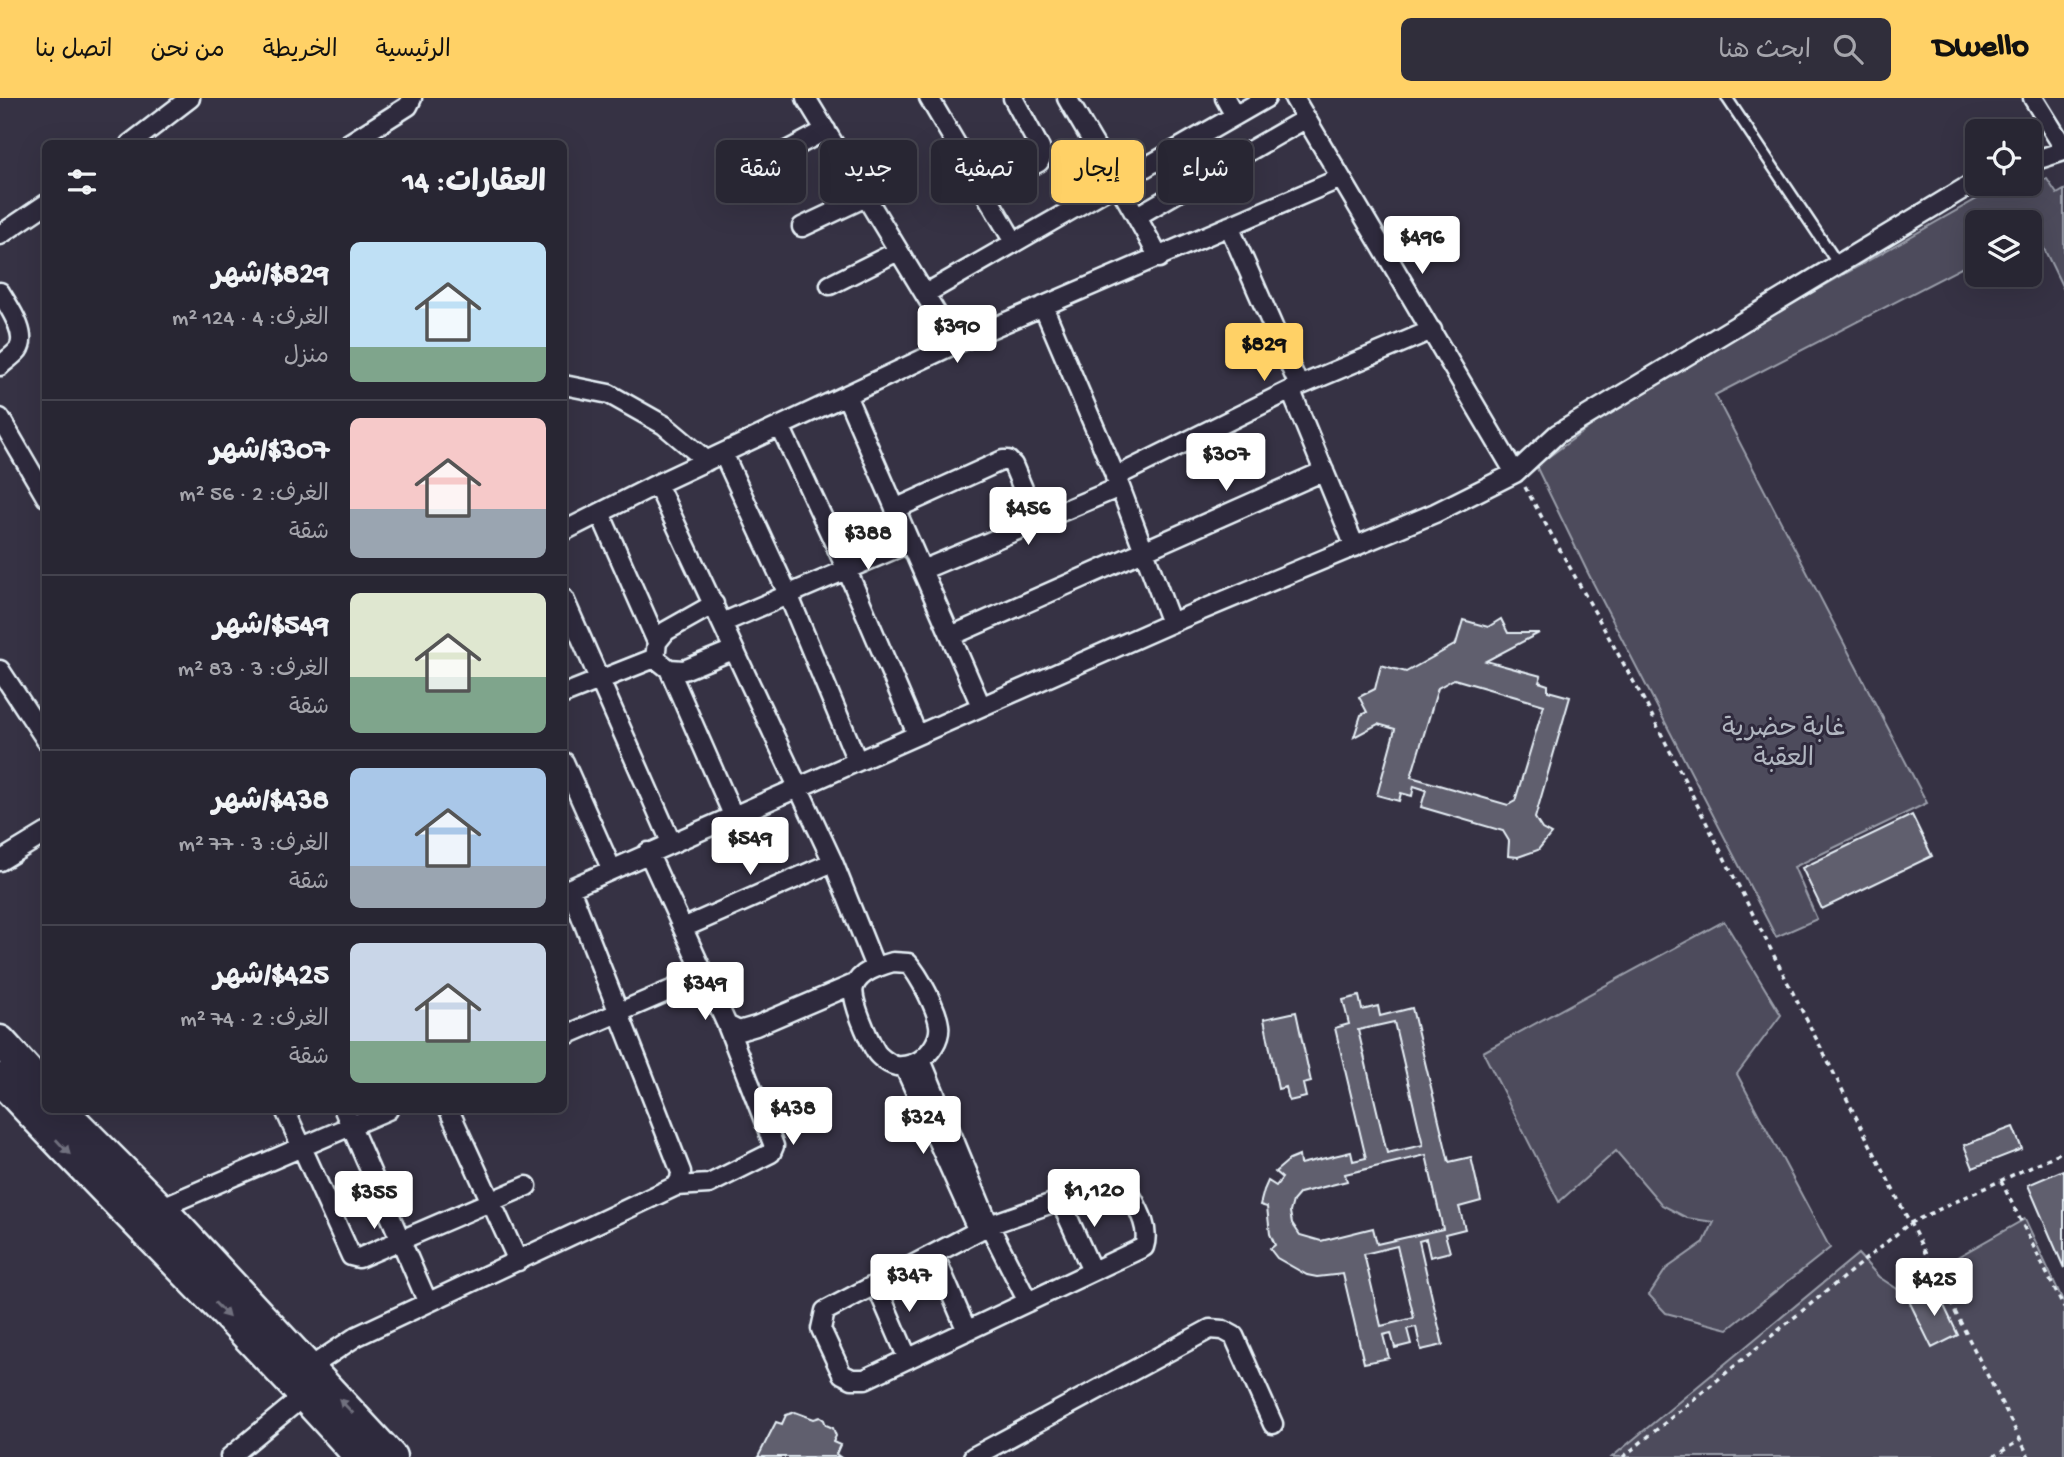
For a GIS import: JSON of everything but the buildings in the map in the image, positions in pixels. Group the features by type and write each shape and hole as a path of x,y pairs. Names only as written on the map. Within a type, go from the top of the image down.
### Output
{"highway":[{"path":"0,1041 42,1088"},
{"path":"0,1079 81,1167 307,1382 391,1457"},
{"path":"65,1113 160,1208 307,1382 360,1457"}],"street":[{"path":"135,140 190,98"},
{"path":"354,140 408,106 412,98"},
{"path":"806,98 832,140"},
{"path":"929,98 954,140"},
{"path":"1013,98 1036,140"},
{"path":"1067,98 1091,140"},
{"path":"1224,98 1235,116"},
{"path":"1144,167 1266,98"},
{"path":"1294,98 1515,473"},
{"path":"2033,98 2064,150 2042,158"},
{"path":"1137,216 1305,119"},
{"path":"806,141 826,130"},
{"path":"1037,142 1042,156 1037,163"},
{"path":"567,530 657,484 956,344 1341,178"},
{"path":"676,1186 681,1172 567,889 1171,623 1435,513 1515,473 1556,435 1965,188"},
{"path":"802,227 853,203"},
{"path":"872,203 898,251 956,344"},
{"path":"991,203 1014,242"},
{"path":"925,294 1081,203"},
{"path":"1128,203 1159,258"},
{"path":"0,235 42,207"},
{"path":"1229,226 1355,547"},
{"path":"830,285 898,251"},
{"path":"0,292 17,322 21,336 19,349 0,366"},
{"path":"1043,306 1117,482 1171,623"},
{"path":"922,570 1037,522 1295,389 1432,330"},
{"path":"567,386 609,394 715,457 789,594 857,761"},
{"path":"846,395 981,706"},
{"path":"0,418 42,490"},
{"path":"780,426 917,734"},
{"path":"895,509 1008,460 1013,465 1037,522"},
{"path":"951,636 1324,471"},
{"path":"657,484 798,786 874,967"},
{"path":"600,513 660,656 733,815"},
{"path":"722,623 909,543"},
{"path":"660,656 666,631 714,604"},
{"path":"567,606 671,842"},
{"path":"660,656 684,670 733,650"},
{"path":"567,693 660,656"},
{"path":"0,670 42,734"},
{"path":"567,769 611,868"},
{"path":"0,861 42,835"},
{"path":"230,1457 356,1336 676,1186 709,1184 771,1153 774,1146 727,1025 648,852"},
{"path":"683,928 832,862"},
{"path":"727,1025 739,1031 756,1026 854,984 874,967 893,962 908,963 919,975 940,1026 937,1042 913,1063 894,1066 877,1055 852,997 854,984"},
{"path":"567,1035 706,975"},
{"path":"913,1063 983,1228 1028,1302"},
{"path":"286,1113 351,1256 359,1258 527,1186"},
{"path":"160,1208 301,1147 348,1117 371,1113"},
{"path":"450,1113 519,1261"},
{"path":"348,1117 427,1301"},
{"path":"1113,1182 1126,1186 1146,1227 1147,1238 1144,1247 865,1379 852,1379 842,1374 821,1329 825,1311 983,1228 1113,1182"},
{"path":"1061,1202 1092,1271"},
{"path":"934,1254 967,1331"},
{"path":"876,1285 908,1359"},
{"path":"973,1457 1210,1329 1223,1330 1234,1336 1273,1424"}],"lane":[{"path":"1727,98 1838,264"}],"path":[{"path":"1515,473 1530,495 1646,704 2029,1457"},
{"path":"1623,1457 1910,1223 2064,1151"},
{"path":"2001,1181 2064,1308"},
{"path":"1993,1457 2020,1440"}],"green space":[{"name":"غابة حضرية العقبة","path":"2047,179 2057,194 2064,190 2064,290 2042,244 2042,210 1965,210 1965,266 1715,395 1927,803 1794,867 1817,919 1776,937 1588,573 1536,466 1640,390 1982,196 2042,196 2042,180"},
{"path":"1724,921 1781,1015 1737,1074 1830,1248 1728,1329 1666,1313 1649,1295 1666,1269 1704,1242 1714,1222 1687,1218 1662,1205 1616,1151 1559,1202 1483,1052"},
{"path":"2025,1219 2064,1303 2064,1457 1612,1457 1858,1254 1879,1277 1899,1290"}]}
